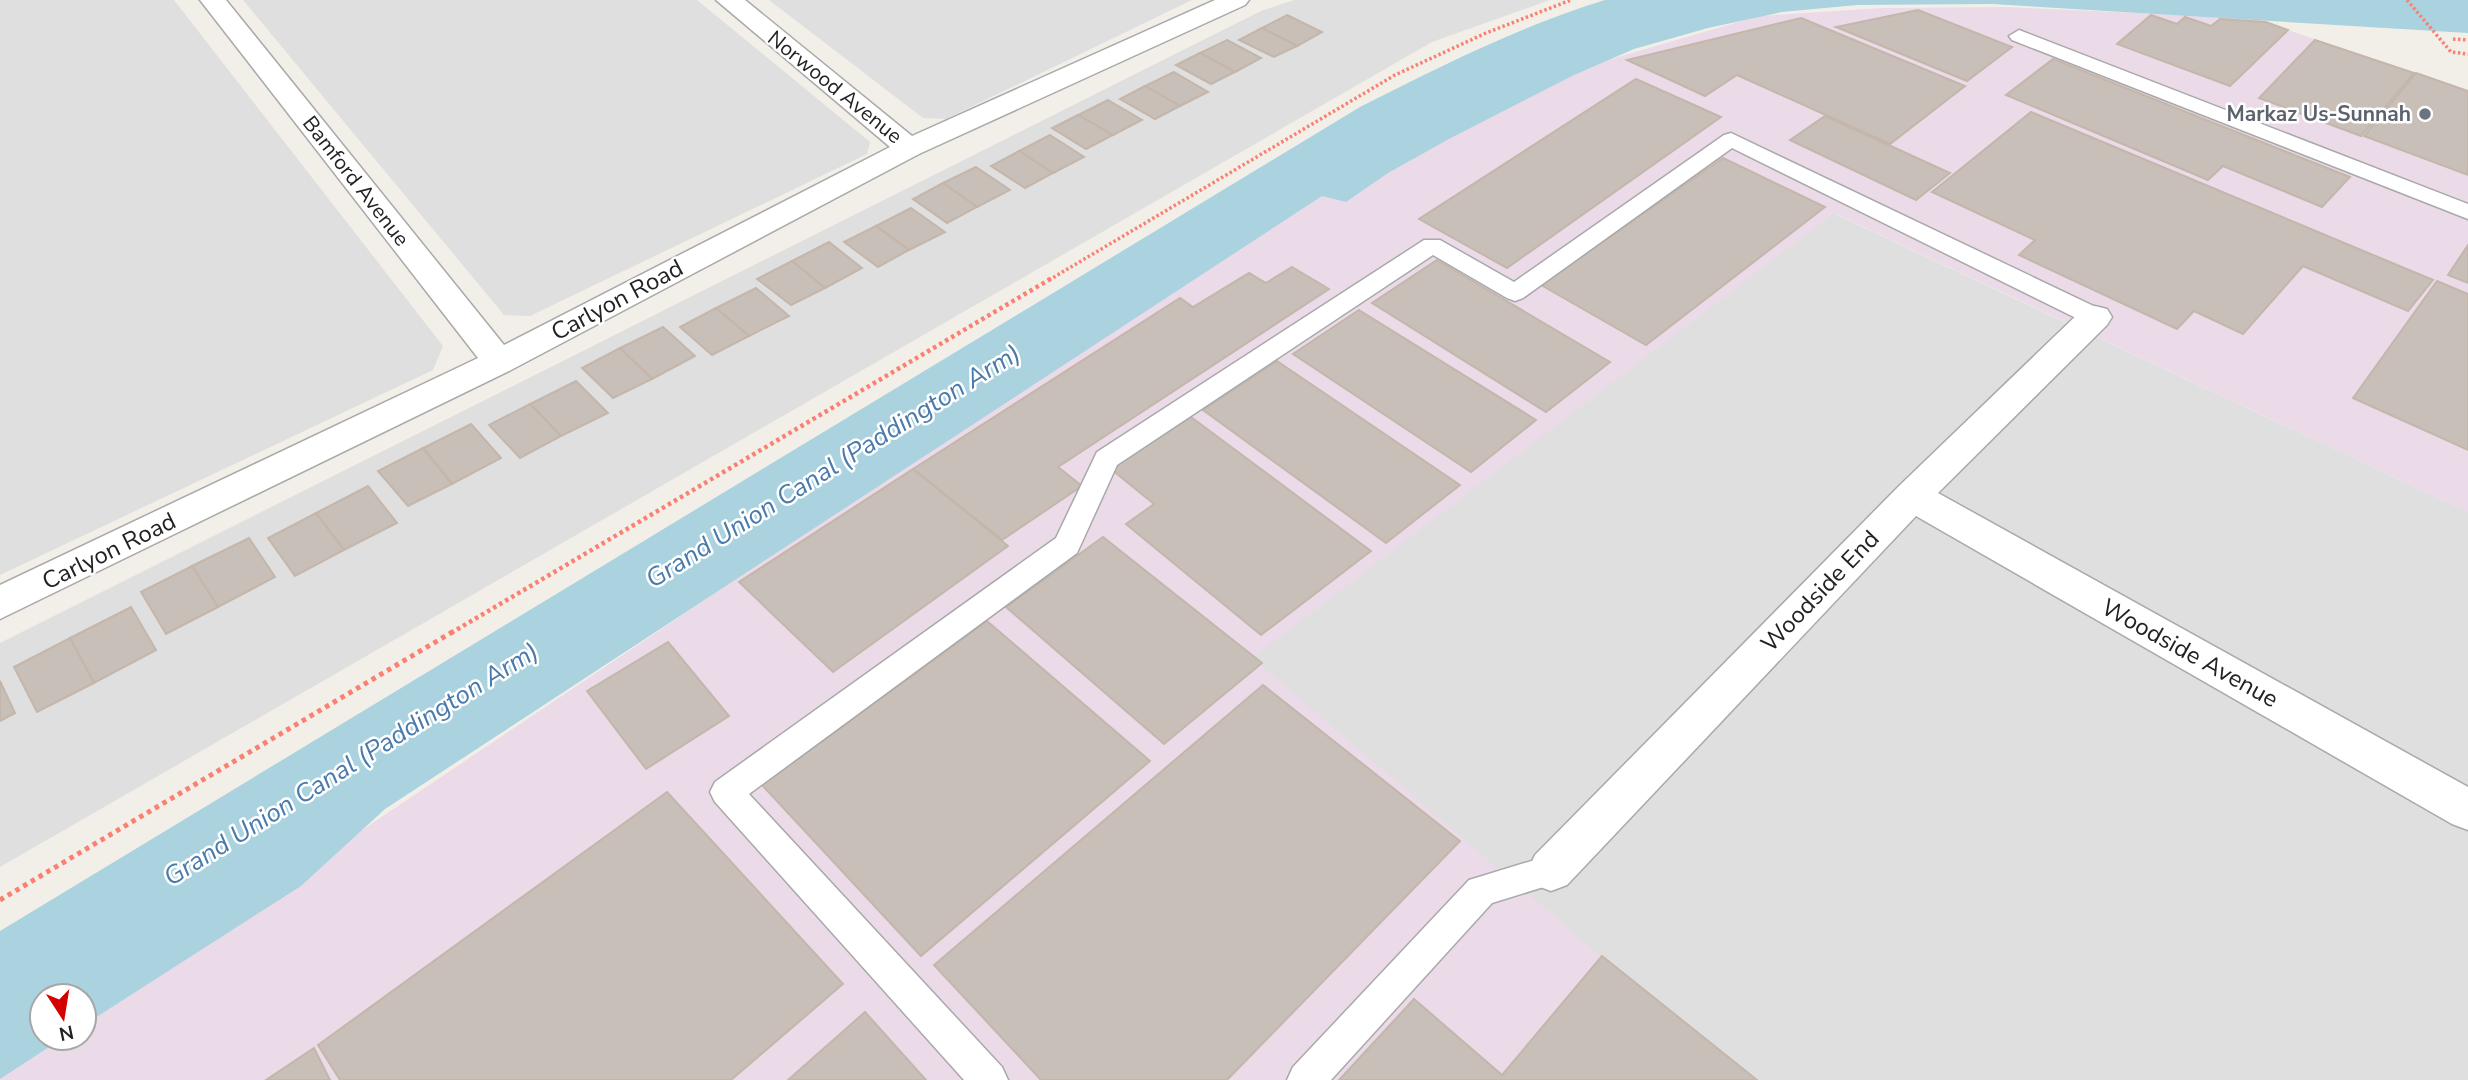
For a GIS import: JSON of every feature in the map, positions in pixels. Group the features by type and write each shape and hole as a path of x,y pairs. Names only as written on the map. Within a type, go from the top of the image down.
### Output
{"street":[{"name":"Bamford Avenue","path":"213,0 499,362"},
{"name":"Norwood Avenue","path":"729,0 909,148"},
{"name":"Carlyon Road","path":"0,603 499,362 909,148 1236,0"},
{"name":"Woodside End","path":"1551,870 1912,496 2095,317"},
{"name":"Woodside Avenue","path":"1912,496 2468,810"}],"lane":[{"path":"2019,36 2468,212"},
{"path":"989,1080 726,792 1067,545 1106,459 1432,245 1515,293 1731,139 2095,317"},
{"path":"1306,1080 1481,891 1551,870"}],"path":[{"path":"0,900 1395,75 1486,33 1571,0"},
{"path":"2407,0 2451,52 2468,54"},
{"path":"2452,39 2468,40"}],"shaded area":[{"path":"0,0 174,0 443,346 433,370 0,575"},
{"path":"243,0 697,0 870,142 867,154 530,316 504,315"},
{"path":"769,0 1192,0 946,119 923,118"},
{"path":"1294,0 1550,0 1432,42 0,867 0,643 1261,11"},
{"path":"2004,7 2253,18 2468,92 2468,512 1834,213 1252,658 1745,1080 0,1080 0,1073 31,1052 98,1052 98,1008 1347,168 1556,75 1759,16 1881,8"},
{"path":"1833,213 2468,512 2468,1080 1745,1080 1249,659"}],"water":[{"name":"Grand Union Canal (Paddington Arm)","path":"1605,0 2468,0 2468,33 1992,4 1857,5 1782,12 1708,28 1634,49 1574,75 1447,140 1388,173 1346,202 1322,196 385,809 301,886 98,1016 98,982 28,982 28,1052 41,1052 0,1079 0,931 1360,107 1450,62 1573,10"}],"building":[{"path":"1918,10 2012,47 1967,81 1836,27"},
{"path":"1287,15 1322,32 1297,46 1262,28"},
{"path":"2151,15 2177,24 2185,17 2211,26 2220,19 2266,22 2288,30 2230,86 2117,44"},
{"path":"1801,18 1965,86 1890,144 1737,75 1705,96 1627,60"},
{"path":"1262,28 1297,46 1274,57 1239,40"},
{"path":"1227,40 1261,58 1235,72 1200,53"},
{"path":"2315,40 2414,73 2361,136 2259,98"},
{"path":"1200,53 1235,72 1211,84 1176,65"},
{"path":"2053,59 2350,177 2322,207 2223,166 2208,180 2006,95"},
{"path":"1174,72 1208,92 1180,106 1145,86"},
{"name":"Markaz Us-Sunnah","path":"2416,73 2468,91 2468,175 2364,136"},
{"path":"1636,79 1721,117 1507,268 1419,219"},
{"path":"1145,86 1180,106 1155,119 1120,99"},
{"path":"1108,100 1142,120 1113,135 1078,115"},
{"path":"2031,112 2433,280 2408,311 2303,266 2243,334 2194,311 2177,329 2019,255 2035,240 1932,192"},
{"path":"1078,115 1113,135 1086,149 1052,128"},
{"path":"1825,116 1950,173 1916,200 1790,140"},
{"path":"1050,135 1084,157 1053,173 1019,151"},
{"path":"1019,151 1053,173 1025,188 991,166"},
{"path":"1723,158 1825,207 1646,345 1541,285"},
{"path":"976,167 1010,190 977,207 943,183"},
{"path":"943,183 977,207 947,223 913,199"},
{"path":"911,208 945,232 909,250 876,226"},
{"path":"876,226 909,250 878,267 844,242"},
{"path":"829,242 862,268 825,288 792,261"},
{"path":"2468,245 2468,283 2448,275"},
{"path":"1437,260 1610,362 1546,412 1372,303"},
{"path":"792,261 825,288 791,305 757,279"},
{"path":"1292,267 1329,289 1058,467 1082,486 1002,540 913,469 1180,298 1193,307 1249,273 1266,283"},
{"path":"2437,281 2468,294 2468,450 2353,398"},
{"path":"756,288 789,316 749,336 716,308"},
{"path":"716,308 749,336 712,355 680,327"},
{"path":"1359,310 1536,420 1471,472 1293,354"},
{"path":"663,327 695,356 652,379 620,348"},
{"path":"620,348 652,379 613,398 582,368"},
{"path":"1277,361 1460,485 1386,543 1203,410"},
{"path":"576,381 608,413 561,436 530,404"},
{"path":"530,404 561,436 520,458 489,425"},
{"path":"1191,417 1371,551 1261,635 1126,524 1154,504 1111,469"},
{"path":"471,424 501,458 452,484 423,448"},
{"path":"423,448 452,484 408,506 378,471"},
{"path":"913,469 1008,546 833,672 739,582"},
{"path":"368,486 397,523 344,550 316,513"},
{"path":"316,513 344,550 295,576 268,538"},
{"path":"1103,537 1262,663 1164,744 1006,607"},
{"path":"249,538 275,577 218,607 192,566"},
{"path":"192,566 218,607 166,634 141,592"},
{"path":"131,607 156,650 94,683 70,638"},
{"path":"987,621 1150,761 921,956 762,785"},
{"path":"70,638 94,683 37,712 14,667"},
{"path":"668,642 729,716 646,769 587,691"},
{"path":"0,681 15,713 0,721"},
{"path":"1263,685 1460,841 1227,1080 1041,1080 934,965"},
{"path":"667,792 843,984 731,1080 340,1080 318,1045"},
{"path":"1602,956 1757,1080 1339,1080 1414,999 1502,1075"},
{"path":"865,1012 926,1080 788,1080"},
{"path":"314,1048 330,1080 266,1080"}],"place":[{"name":"Markaz Us-Sunnah","path":"2425,114"}]}
